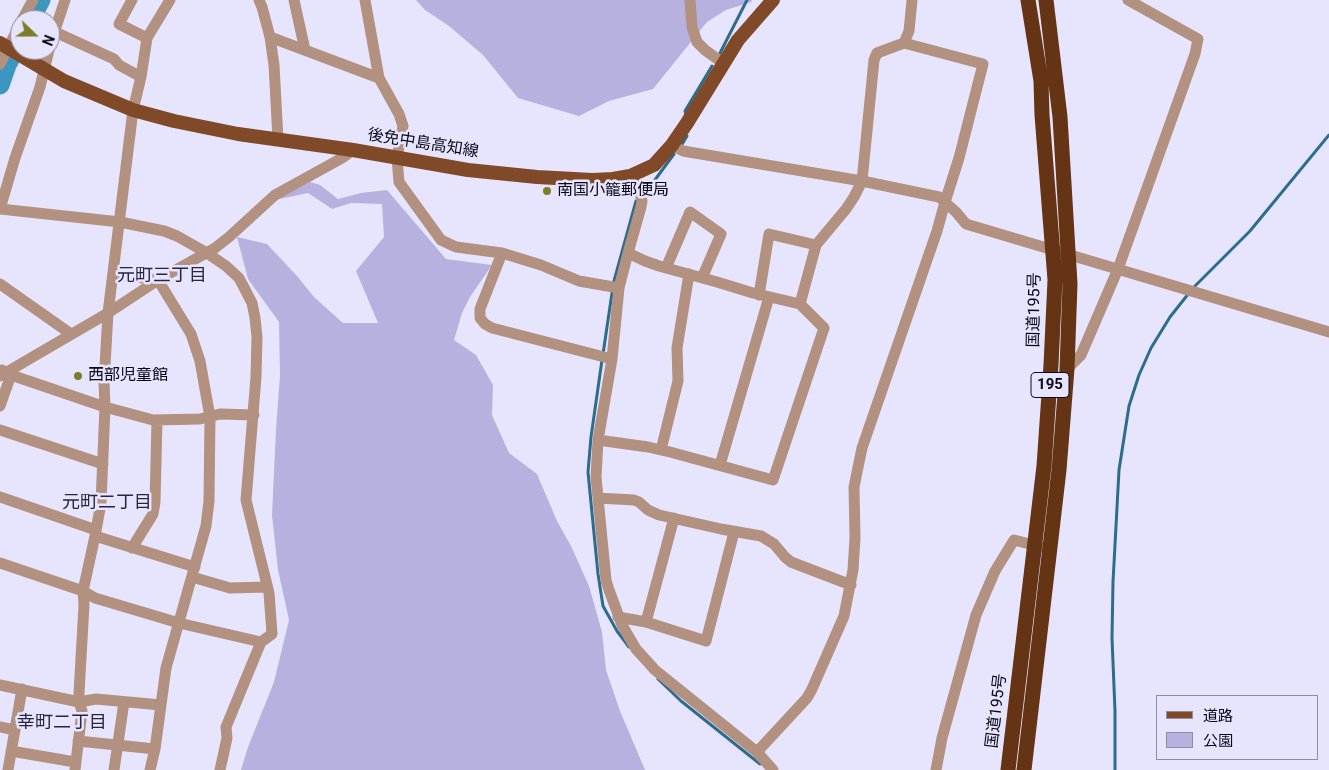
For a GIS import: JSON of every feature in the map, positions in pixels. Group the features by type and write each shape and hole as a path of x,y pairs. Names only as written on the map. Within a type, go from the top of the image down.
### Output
{"highway":[{"name":"国道195号","path":"1008,770 1044,466 1052,365 1055,280 1041,81 1028,0"},
{"name":"国道195号","path":"1024,770 1059,470 1067,369 1070,284 1060,117 1046,0"}],"main road":[{"name":"後免中島高知線","path":"9,49 64,81 133,110 184,123 238,134 354,150 468,170 537,177 592,180 613,179 634,174 654,166 687,123 738,40 773,0"}],"street":[{"path":"60,17 66,0"},
{"path":"132,0 119,24 147,38"},
{"path":"11,751 75,766 82,710 79,702 79,693 84,605 83,591 101,503 108,313 133,110 141,77 147,38 170,0"},
{"path":"259,0 270,36 274,65 278,139"},
{"path":"294,0 305,50"},
{"path":"365,0 380,78 399,114 403,126 397,158 399,182 441,240 456,247 502,253 541,265 579,281 619,288"},
{"path":"690,0 692,27 697,42 723,63"},
{"path":"904,43 910,31 912,0"},
{"path":"1067,369 1081,356 1118,270 1198,39 1128,0"},
{"path":"60,34 114,59 119,66 141,77"},
{"path":"270,36 380,78"},
{"path":"757,752 799,707 812,689 844,616 853,570 855,538 854,487 862,448 938,231 984,64 904,43 877,53 874,60 862,181 846,209 816,245 800,304"},
{"path":"0,64 9,49"},
{"path":"46,60 40,87 0,209 120,222 164,231 177,236 226,266 239,278 252,303 257,337 256,377 246,500 269,593 272,634 261,642 226,727 227,738 220,770"},
{"path":"672,145 683,151 862,181 939,197 966,224 1329,332"},
{"path":"4,373 108,313 158,280 207,253 229,237 275,195 354,150"},
{"path":"634,174 642,201 619,288 598,440 596,477 606,580 618,617 636,649 655,670 757,752 770,769"},
{"path":"666,268 690,212 721,234 702,278"},
{"path":"720,465 764,296 769,234 816,245"},
{"path":"502,253 480,309 480,318 485,324 492,328 609,359"},
{"path":"598,440 661,450 774,480 824,328 800,304 764,296 645,262 628,253"},
{"path":"113,274 158,280"},
{"path":"661,450 678,381 676,348 688,274"},
{"path":"150,770 155,749 166,668 206,526 209,501 210,417 200,361 191,334 158,280"},
{"path":"0,284 71,334"},
{"path":"4,373 105,407 153,420 200,420 220,414 254,415"},
{"path":"0,406 4,373"},
{"path":"132,548 152,514 155,502 158,420"},
{"path":"0,430 103,464"},
{"path":"0,497 96,533 230,588 267,587"},
{"path":"598,498 634,500 655,513 766,538 791,562 851,585"},
{"path":"646,622 674,518"},
{"path":"618,617 646,622 706,641 734,532"},
{"path":"936,770 942,738 976,616 995,571 1014,540 1050,549"},
{"path":"0,563 83,591 95,598 179,623 261,642"},
{"path":"0,685 79,702 96,699 161,705"},
{"path":"8,770 22,689"},
{"path":"114,770 124,702"},
{"path":"0,727 15,730"},
{"path":"78,741 155,749"}],"green space":[{"path":"416,0 752,0 751,2 726,10 707,22 653,89 609,101 579,116 518,98 483,55 449,26 425,10"},
{"path":"310,182 320,185 338,199 361,193 387,190 446,259 492,265 470,297 462,313 454,340 476,355 493,385 492,415 509,453 537,474 557,521 571,546 589,586 602,632 606,670 620,711 645,770 241,770 248,747 274,682 289,620 278,570 272,515 280,375 279,322 248,279 237,237 267,244 314,297 343,323 378,323 356,271 384,237 382,204 351,203 332,209 308,193 275,200"}],"waterway":[{"path":"36,10 41,0"},
{"path":"719,55 747,0"},
{"path":"0,85 10,59"},
{"path":"686,115 685,111 712,66"},
{"path":"1193,288 1250,231 1329,135"},
{"path":"681,146 687,136"},
{"path":"649,188 674,154"},
{"path":"614,281 636,201"},
{"path":"603,354 612,293"},
{"path":"1115,770 1112,638 1119,470 1129,406 1139,375 1151,348 1170,317 1189,293"},
{"path":"602,360 588,472 603,606 617,631 629,647"},
{"path":"658,679 681,701 760,764"}],"place":[{"name":"南国小籠郵便局","path":"547,191"},
{"name":"西部児童館","path":"78,376"}],"district":[{"name":"元町三丁目","path":"162,276"},
{"name":"元町二丁目","path":"107,503"},
{"name":"幸町二丁目","path":"62,723"}]}
